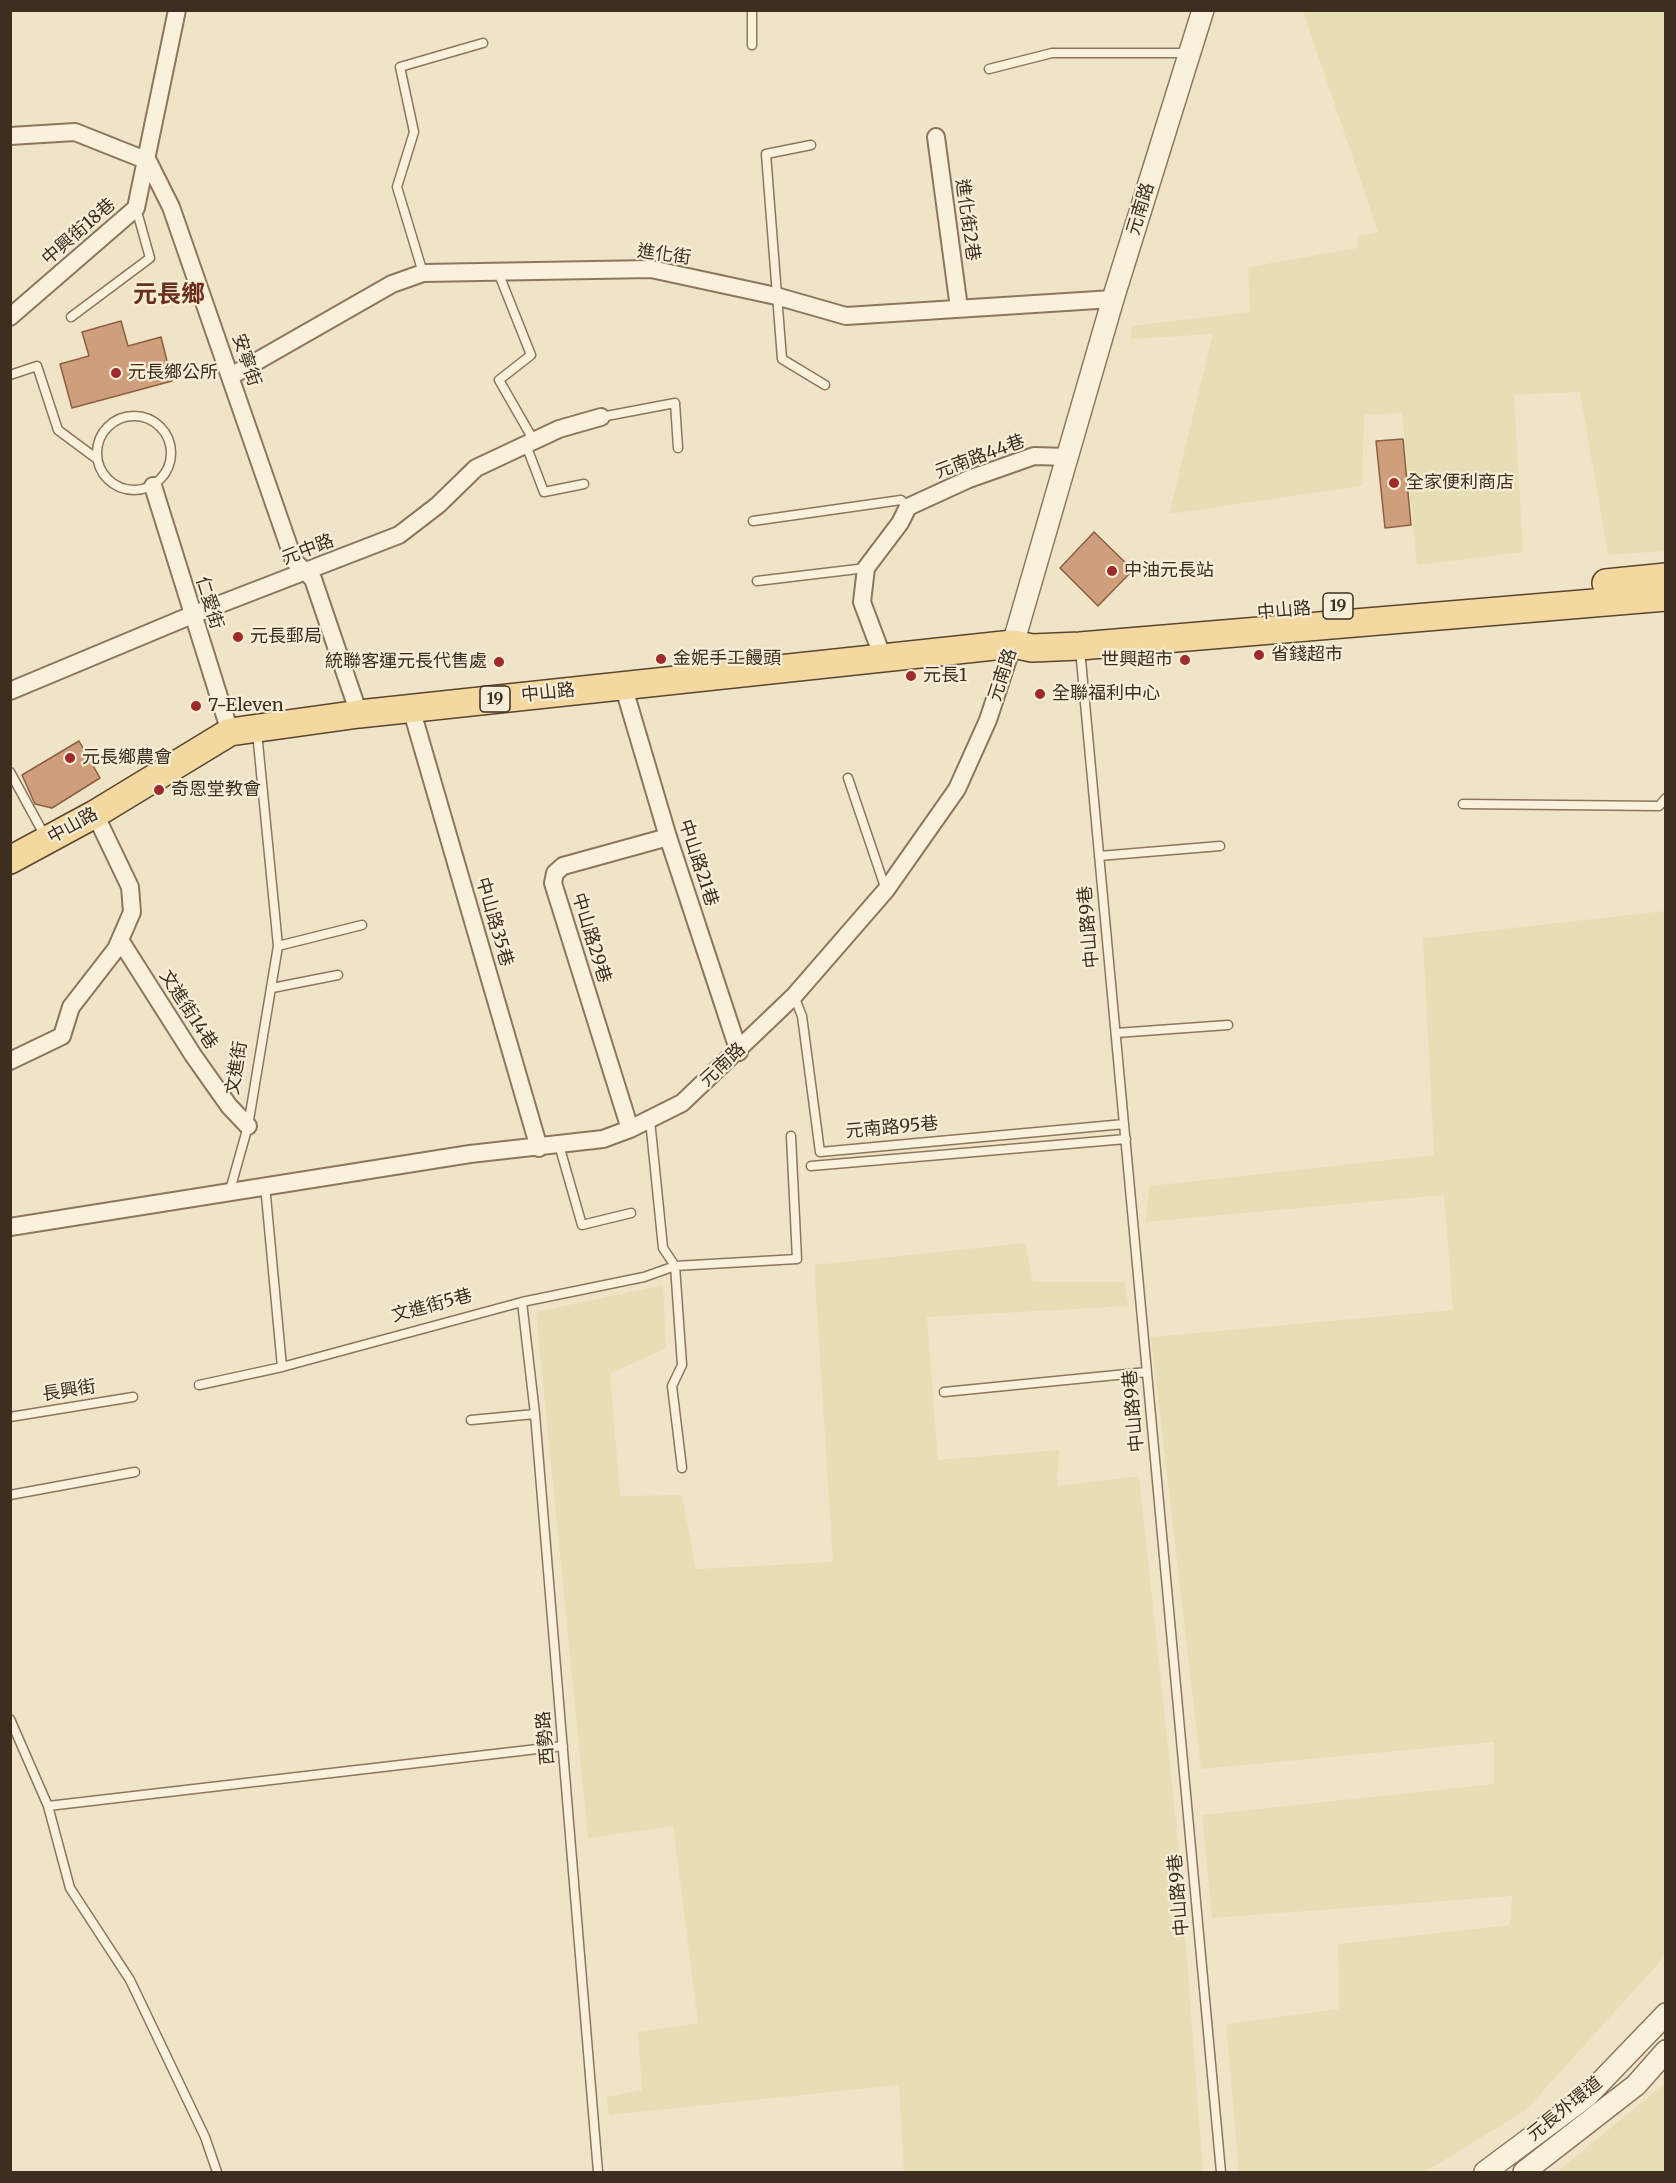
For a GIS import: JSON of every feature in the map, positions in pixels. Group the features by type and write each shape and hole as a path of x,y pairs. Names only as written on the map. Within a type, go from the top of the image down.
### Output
{"main road":[{"name":"中山路","path":"1013,644 1031,634 1665,578"},
{"name":"中山路","path":"10,860 95,814 230,732 411,708 1013,644 1032,648 1080,646 1665,597"}],"street":[{"path":"10,136 75,132 148,161 177,10"},
{"name":"元南路","path":"539,1148 603,1139 650,1120 682,1103 739,1052 794,996 886,890 957,789 988,720 1013,644 1113,299 1203,10"},
{"name":"進化街2巷","path":"936,137 959,308"},
{"name":"中興街18巷","path":"10,316 136,207 148,161"},
{"name":"安寧街","path":"148,161 171,207 294,561 313,579 359,714"},
{"name":"進化街","path":"231,376 392,284 423,273 651,269 776,296 846,316 1113,299"},
{"name":"元中路","path":"10,691 192,615 399,535 438,505 476,468 559,429 601,417"},
{"name":"元南路44巷","path":"908,507 969,479 1034,456 1068,457"},
{"name":"仁愛街","path":"153,486 230,732"},
{"path":"883,658 862,602 866,568 900,523 908,507"},
{"name":"中山路21巷","path":"623,685 668,837 739,1052"},
{"name":"中山路35巷","path":"411,708 539,1148"},
{"path":"10,1061 62,1036 71,1007 116,949 132,912 130,887 95,814"},
{"name":"中山路29巷","path":"630,1129 553,883 555,873 563,866 668,837"},
{"name":"文進街14巷","path":"120,940 193,1055 229,1106 248,1126"},
{"path":"10,1227 230,1190 470,1154 539,1148"},
{"name":"元長外環道","path":"1485,2172 1587,2096 1665,2014"},
{"name":"元長外環道","path":"1524,2172 1636,2085 1665,2051"}],"lane":[{"path":"752,10 753,45"},
{"path":"423,273 397,187 414,132 400,67 483,43"},
{"path":"989,69 1052,53 1189,53"},
{"path":"811,145 766,154 782,359 825,385"},
{"path":"72,317 150,258 136,207"},
{"path":"498,272 531,355 499,380 530,443 544,492 584,484"},
{"path":"10,375 36,366 58,430 97,459"},
{"path":"601,417 675,403 678,448"},
{"path":"126,416 141,416 155,422 166,433 171,447 171,462 165,476 153,486 140,491 118,487 102,473 97,459 98,445 103,432 113,422 126,416"},
{"path":"753,521 902,500 908,507"},
{"path":"757,581 866,568"},
{"name":"中山路9巷","path":"1080,646 1221,2172"},
{"name":"文進街","path":"230,1190 248,1126 260,1045 273,988 278,946 257,728"},
{"path":"10,772 48,840"},
{"path":"848,778 886,890"},
{"path":"1463,804 1659,806 1665,798"},
{"path":"1099,856 1220,846"},
{"path":"278,946 362,925"},
{"path":"273,988 338,975"},
{"name":"元南路95巷","path":"794,996 802,1016 820,1152 1124,1124"},
{"path":"1116,1034 1228,1025"},
{"path":"650,1120 663,1248 675,1266 682,1365 672,1386 682,1468"},
{"name":"文進街5巷","path":"199,1385 282,1367 522,1302 644,1277 675,1266 797,1259 791,1136"},
{"path":"811,1166 1126,1139"},
{"path":"559,1145 582,1225 631,1213"},
{"path":"265,1185 282,1367"},
{"name":"西勢路","path":"522,1302 535,1414 598,2172"},
{"path":"944,1392 1147,1372"},
{"name":"長興街","path":"10,1417 133,1397"},
{"path":"471,1420 535,1414"},
{"path":"10,1496 135,1472"},
{"path":"10,1719 48,1806 70,1888 130,1980 205,2137 217,2172"},
{"path":"48,1806 563,1746"}],"shaded area":[{"path":"1303,11 1665,12 1665,551 1608,555 1580,392 1514,395 1523,552 1417,565 1402,413 1364,415 1362,486 1169,514 1213,334 1131,339 1132,326 1250,312 1248,267 1358,248 1357,236 1378,232"},
{"path":"1665,911 1665,1956 1526,2110 1425,2172 1239,2172 1226,2024 1339,2009 1338,1944 1510,1925 1512,1896 1212,1918 1202,1815 1494,1784 1494,1742 1201,1769 1151,1337 1453,1310 1444,1195 1145,1222 1150,1186 1434,1155 1423,938"},
{"path":"1025,1243 1033,1282 1124,1282 1129,1306 927,1317 938,1460 1059,1450 1057,1486 1139,1476 1178,1840 1203,2172 904,2172 899,2085 609,2115 606,2097 642,2090 638,2032 698,2023 673,1826 588,1838 536,1312 663,1285 666,1348 610,1374 620,1496 682,1495 696,1569 833,1562 814,1265"},
{"path":"1665,2083 1665,2172 1557,2172"}],"building":[{"name":"元長鄉公所","path":"121,321 128,346 161,337 172,381 72,408 60,364 89,356 82,332"},
{"name":"全家便利商店","path":"1403,439 1411,525 1385,528 1376,441"},
{"path":"1094,532 1133,570 1098,606 1060,568"},
{"name":"元長鄉農會","path":"79,741 100,778 52,808 35,804 22,775"}],"place":[{"name":"元長鄉公所","path":"116,373"},
{"name":"全家便利商店","path":"1394,483"},
{"name":"中油元長站","path":"1112,571"},
{"name":"元長郵局","path":"238,637"},
{"name":"省錢超市","path":"1259,655"},
{"name":"金妮手工饅頭","path":"661,659"},
{"name":"世興超市","path":"1185,660"},
{"name":"統聯客運元長代售處","path":"499,662"},
{"name":"元長1","path":"911,676"},
{"name":"全聯福利中心","path":"1040,694"},
{"name":"7-Eleven","path":"196,706"},
{"name":"元長鄉農會","path":"70,758"},
{"name":"奇恩堂教會","path":"159,790"}],"district":[{"name":"元長鄉","path":"169,295"}]}
